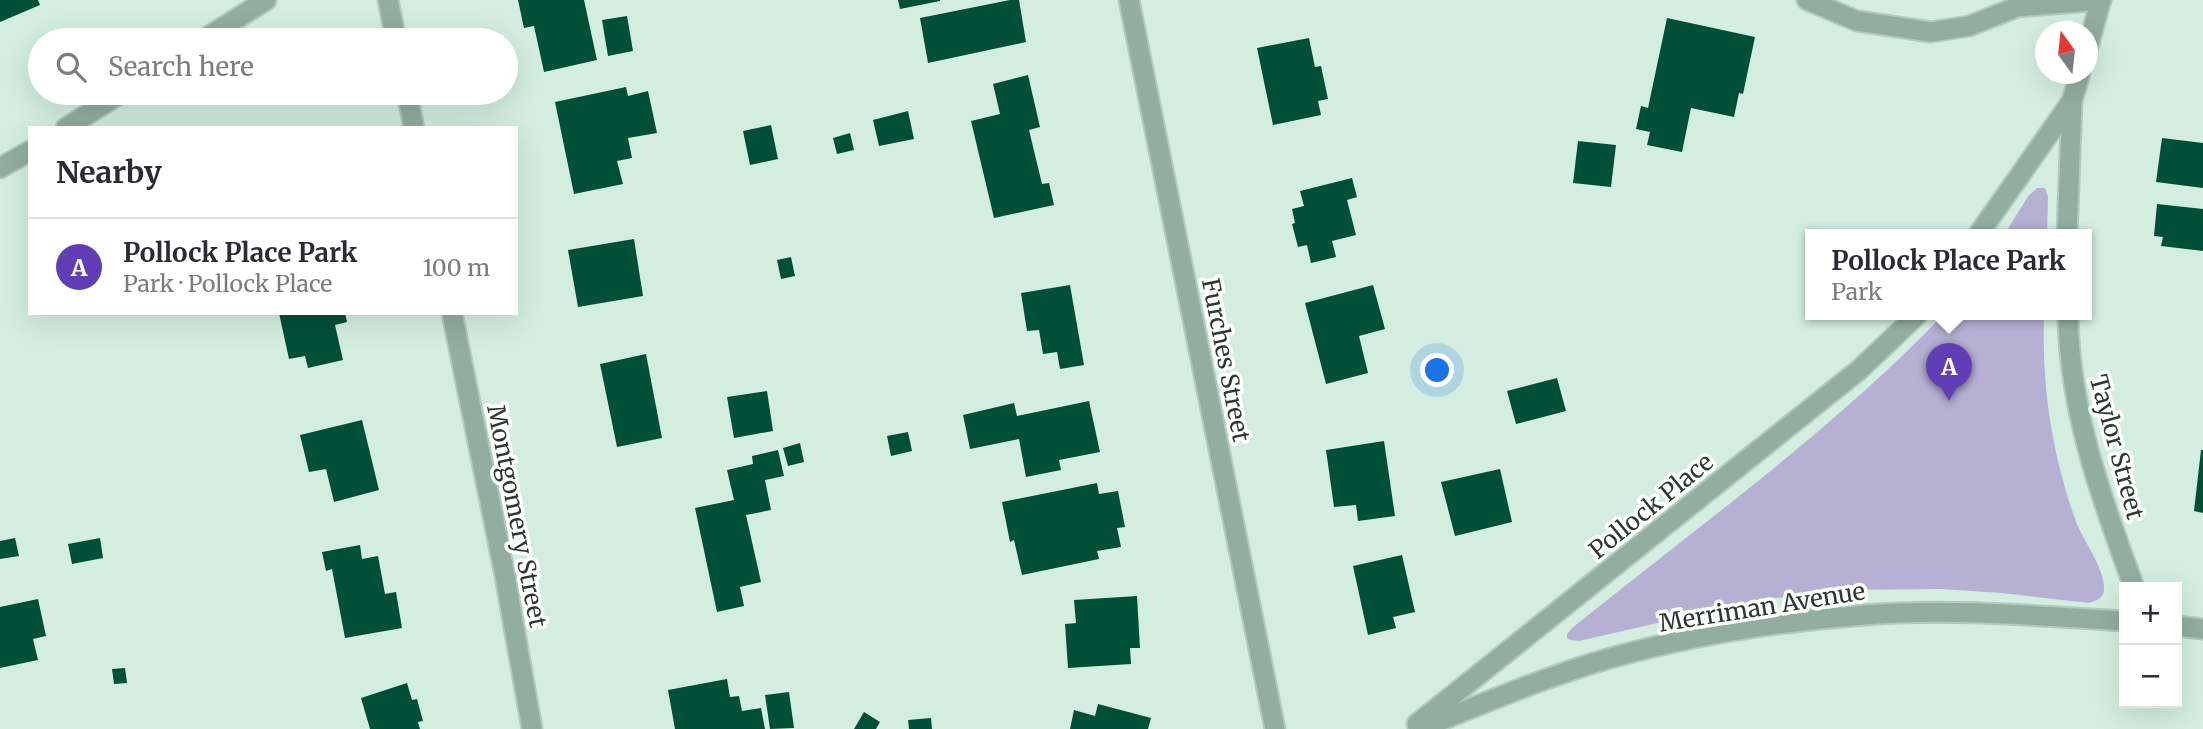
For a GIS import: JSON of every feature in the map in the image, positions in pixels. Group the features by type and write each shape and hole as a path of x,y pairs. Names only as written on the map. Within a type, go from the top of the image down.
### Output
{"street":[{"path":"222,28 266,0"},
{"path":"388,0 394,28"},
{"name":"Furches Street","path":"1129,0 1275,729"},
{"path":"1807,0 1828,5 1857,21 1931,32 1969,26 2017,7 2101,0 2095,21"},
{"path":"2067,229 2072,101 2077,84"},
{"path":"1982,229 2072,101"},
{"path":"69,126 102,105"},
{"path":"409,105 414,126"},
{"path":"0,168 28,152"},
{"name":"Montgomery Street","path":"452,315 505,576 532,729"},
{"name":"Pollock Place","path":"1410,729 1859,370 1912,320"},
{"name":"Taylor Street","path":"2068,320 2072,372 2088,453 2132,582"},
{"name":"Merriman Avenue","path":"1420,729 1516,689 1585,666 1653,648 1788,623 1867,614 1932,613 2119,621"},
{"path":"2182,627 2203,629"}],"shaded area":[{"path":"2037,188 2045,188 2048,197 2047,229 2008,229 2029,195"},
{"path":"1938,320 2044,320 2047,392 2054,442 2074,516 2102,576 2104,589 2101,597 2089,603 1941,589 1847,590 1758,600 1579,641 1567,638 1572,628 1809,439 1900,358"}],"building":[{"path":"0,0 38,0 40,5 0,22"},
{"path":"518,0 584,0 597,60 544,72 534,26 524,28"},
{"path":"898,0 940,0 940,1 900,9"},
{"path":"1019,0 1026,42 928,63 920,18"},
{"path":"627,16 633,51 608,56 602,20"},
{"path":"1667,18 1755,37 1743,94 1739,93 1734,117 1691,108 1682,152 1647,145 1650,132 1636,129 1641,106 1648,108"},
{"path":"1309,38 1315,67 1321,66 1328,99 1318,101 1321,115 1273,125 1257,48"},
{"path":"1028,75 1040,127 1029,130 1042,184 1049,183 1054,205 994,218 971,121 1000,114 993,84"},
{"path":"626,87 628,96 648,91 657,133 628,138 632,158 617,161 623,184 574,194 555,102"},
{"path":"908,111 914,139 879,146 873,120"},
{"path":"771,125 778,159 750,165 743,131"},
{"path":"850,133 854,150 837,154 833,138"},
{"path":"2162,138 2203,143 2203,188 2156,182"},
{"path":"1578,141 1616,145 1611,187 1573,183"},
{"path":"1352,178 1357,197 1347,200 1356,235 1332,241 1336,257 1311,263 1307,245 1298,247 1292,224 1295,223 1292,209 1304,206 1300,191"},
{"path":"2157,204 2203,209 2203,251 2161,246 2163,237 2154,236"},
{"path":"634,239 643,296 578,307 568,250"},
{"path":"791,257 795,276 781,279 777,260"},
{"path":"1070,285 1084,365 1060,369 1057,352 1043,354 1039,330 1027,331 1021,293"},
{"path":"1373,285 1385,329 1359,336 1368,373 1326,384 1305,303"},
{"path":"279,315 345,315 347,322 335,325 343,360 308,368 305,356 289,359"},
{"path":"646,354 662,438 617,447 600,364"},
{"path":"1557,378 1566,411 1516,424 1507,391"},
{"path":"767,391 773,431 734,438 727,397"},
{"path":"1089,401 1100,452 1059,460 1061,470 1026,477 1019,439 970,449 963,415 1014,403 1017,416"},
{"path":"362,420 379,490 334,502 326,469 309,472 300,435"},
{"path":"908,432 912,451 891,456 887,436"},
{"path":"1384,441 1395,516 1358,521 1356,505 1334,507 1326,450"},
{"path":"800,443 804,462 788,466 783,448"},
{"path":"778,450 784,476 765,480 771,510 746,515 761,582 740,587 744,606 717,612 695,508 734,500 727,470 753,464 752,456"},
{"path":"2203,450 2203,513 2194,511"},
{"path":"1500,469 1512,522 1455,536 1441,482"},
{"path":"1097,483 1099,494 1118,491 1125,527 1117,528 1121,547 1097,551 1099,559 1022,575 1014,540 1010,542 1002,502"},
{"path":"15,538 19,556 0,559 0,541"},
{"path":"100,538 103,558 72,564 68,544"},
{"path":"360,545 362,559 378,556 385,594 396,592 402,628 345,638 332,569 326,571 322,552"},
{"path":"1402,555 1415,612 1393,617 1396,628 1368,635 1353,566"},
{"path":"1137,596 1140,648 1130,648 1131,664 1068,668 1065,624 1076,623 1074,600"},
{"path":"38,599 46,636 33,639 38,660 0,668 0,607"},
{"path":"125,668 127,683 114,684 112,669"},
{"path":"727,679 730,697 739,696 742,711 761,708 765,729 675,729 668,690"},
{"path":"407,683 412,700 417,699 423,721 418,722 420,729 370,729 361,698"},
{"path":"789,692 794,728 770,729 765,695"},
{"path":"1098,704 1151,718 1148,729 1070,729 1074,710 1095,716"},
{"path":"864,712 880,722 876,729 854,729"},
{"path":"931,718 932,729 909,729 908,720"}],"place":[{"name":"Pollock Place Park","path":"1949,401"}]}
